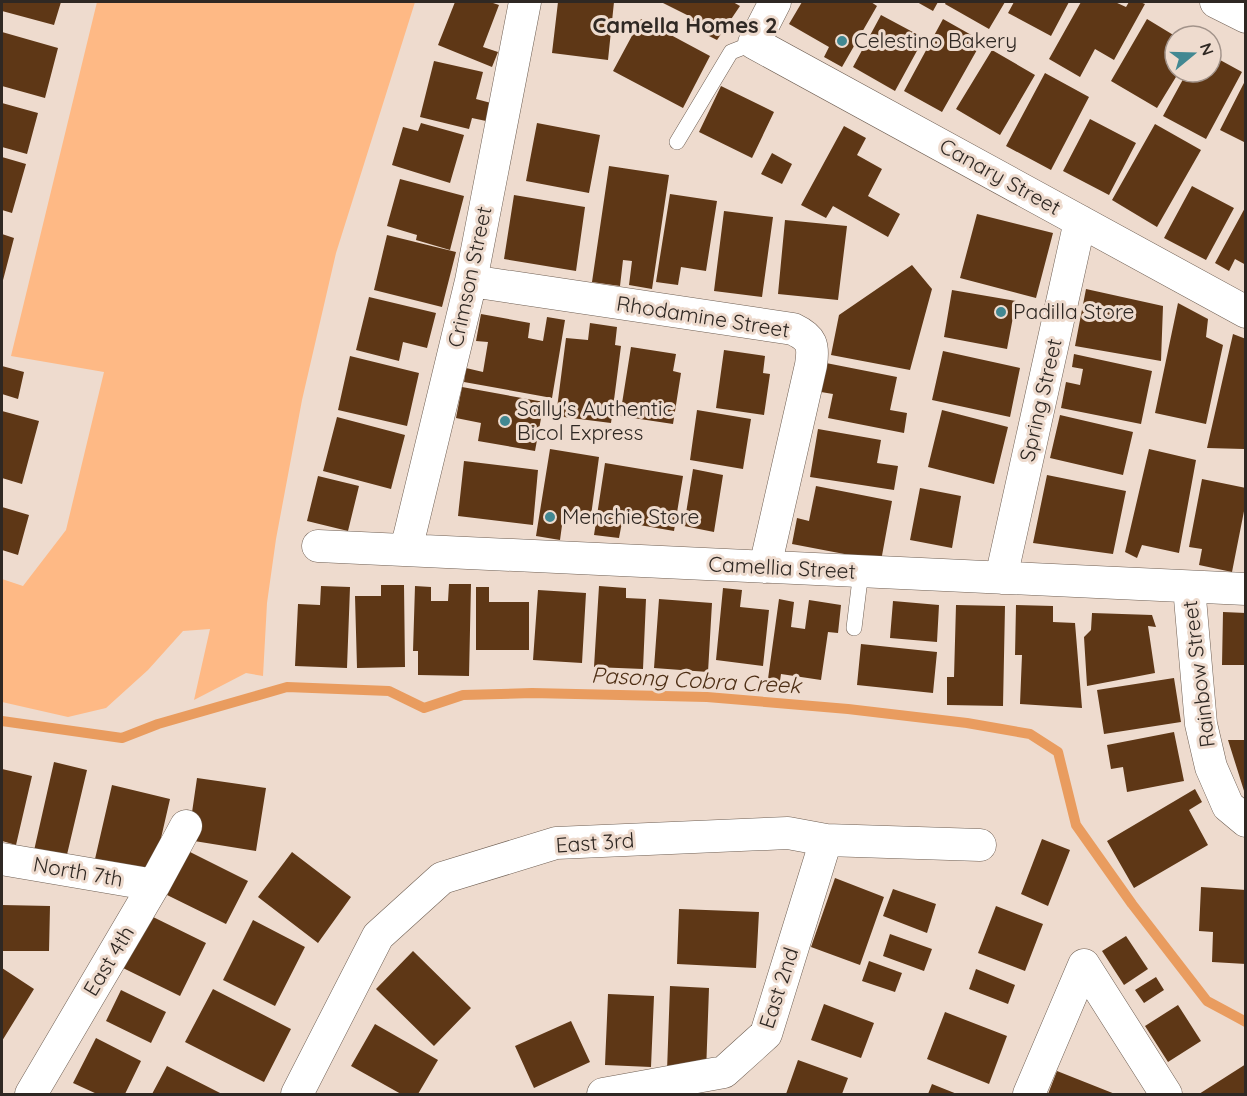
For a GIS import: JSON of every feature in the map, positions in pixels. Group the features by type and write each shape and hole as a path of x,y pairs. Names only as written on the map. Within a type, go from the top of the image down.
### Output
{"street":[{"name":"Crimson Street","path":"406,550 471,281 525,2"},
{"path":"754,43 775,2"},
{"path":"1216,2 1245,17"},
{"name":"Canary Street","path":"754,43 1245,312"},
{"name":"Spring Street","path":"1001,578 1080,221"},
{"name":"Rhodamine Street","path":"471,281 793,329 811,341 813,352 811,365 765,567"},
{"name":"Camellia Street","path":"318,546 1245,589"},
{"name":"Rainbow Street","path":"1189,586 1201,724 1211,767 1228,806 1245,821"},
{"name":"East 4th","path":"31,1095 186,826"},
{"name":"East 3rd","path":"297,1095 378,936 442,878 556,843 788,833 826,840 980,845"},
{"name":"East 2nd","path":"603,1095 724,1072 766,1034 826,840"},
{"name":"North 7th","path":"2,860 154,885"},
{"path":"1029,1095 1084,964 1166,1095"}],"lane":[{"path":"677,142 731,52 754,43"},
{"path":"854,628 861,571"}],"shaded area":[{"path":"97,2 415,2 336,253 302,400 276,539 267,603 263,676 246,673 194,700 210,629 183,631 148,670 106,708 68,717 2,702 2,579 23,586 66,530 104,372 11,356"}],"building":[{"path":"2,2 61,2 54,25 2,11"},
{"path":"455,2 490,2 499,5 483,47 498,52 492,67 438,45"},
{"path":"558,2 614,2 608,60 552,53"},
{"path":"661,2 733,2 740,6 717,40 691,27 693,18"},
{"path":"802,2 871,2 877,6 842,67 824,57 829,47 789,24"},
{"path":"917,2 938,2 933,11"},
{"path":"946,2 1005,2 989,29 945,4"},
{"path":"1014,2 1069,2 1051,36 1008,13"},
{"path":"1081,2 1115,2 1126,7 1129,2 1145,4 1114,60 1095,49 1080,77 1049,59"},
{"path":"881,15 924,38 895,91 853,67"},
{"path":"641,19 710,56 683,108 613,71"},
{"path":"943,19 982,41 942,112 904,91"},
{"path":"1147,19 1163,29 1163,84 1172,84 1157,108 1111,81"},
{"path":"2,32 58,48 45,98 2,86"},
{"path":"992,50 1035,75 1000,135 956,109"},
{"path":"434,61 483,72 476,99 491,103 486,121 472,118 469,129 420,117"},
{"path":"1223,62 1242,72 1206,139 1163,116 1180,84 1223,84"},
{"path":"1045,73 1089,97 1051,170 1006,146"},
{"path":"1246,79 1246,143 1220,130"},
{"path":"721,86 774,112 752,158 699,132"},
{"path":"2,103 38,113 27,154 2,147"},
{"path":"1090,119 1136,143 1109,195 1063,171"},
{"path":"421,123 464,135 450,183 392,165 403,127 418,131"},
{"path":"537,123 600,135 589,193 526,181"},
{"path":"1155,124 1201,150 1157,227 1112,200"},
{"path":"844,126 866,138 857,155 882,169 868,196 900,214 888,237 833,206 826,218 801,205"},
{"path":"772,153 792,164 782,184 761,174"},
{"path":"2,157 26,164 12,213 2,210"},
{"path":"609,166 669,175 652,289 629,285 632,261 623,260 620,286 592,282"},
{"path":"400,179 464,196 450,250 416,240 417,235 387,226"},
{"path":"1192,186 1234,208 1206,260 1164,238"},
{"path":"670,194 717,201 706,271 681,267 678,285 656,282"},
{"path":"514,195 585,207 576,271 504,259"},
{"path":"1246,206 1246,265 1235,259 1229,271 1215,263"},
{"path":"724,211 773,217 762,297 714,291"},
{"path":"977,214 1053,233 1036,298 960,278"},
{"path":"785,220 847,226 838,300 778,294"},
{"path":"2,234 14,238 2,284"},
{"path":"387,235 456,252 442,307 374,290"},
{"path":"912,265 932,289 910,370 831,355 839,315"},
{"path":"1086,289 1163,306 1161,361 1075,346"},
{"path":"952,290 1016,301 1007,349 944,337"},
{"path":"369,297 436,313 427,348 403,342 399,361 356,350"},
{"path":"1178,303 1208,319 1206,337 1223,345 1206,424 1155,413"},
{"path":"481,314 530,323 528,338 543,341 547,317 565,320 552,398 464,382 466,368 483,372 488,342 476,341"},
{"path":"590,323 617,327 615,345 621,346 611,423 556,416 566,338 588,340"},
{"path":"1233,334 1246,339 1244,367 1246,368 1246,444 1244,449 1207,448"},
{"path":"631,347 676,354 673,371 681,373 673,424 620,416"},
{"path":"724,350 765,356 763,373 770,374 764,415 716,408"},
{"path":"943,351 1020,368 1010,417 932,400"},
{"path":"1074,354 1152,371 1141,424 1061,408 1066,382 1080,385 1083,369 1072,367"},
{"path":"350,356 419,373 407,426 338,410"},
{"path":"826,363 897,377 890,410 907,413 904,433 828,418 833,394 821,392"},
{"path":"2,366 24,372 18,399 2,394"},
{"name":"Sally's Authentic Bicol Express","path":"462,387 544,402 535,451 478,441 481,423 456,418"},
{"path":"697,410 751,419 743,469 690,460"},
{"path":"942,410 1008,427 994,484 928,467"},
{"path":"2,411 39,421 22,484 2,478"},
{"path":"1060,415 1133,432 1123,475 1050,458"},
{"path":"337,417 405,435 391,489 323,471"},
{"path":"818,429 881,440 877,463 898,466 894,490 810,477"},
{"path":"550,449 599,457 590,523 563,518 560,540 536,536"},
{"path":"1149,449 1196,460 1179,553 1142,545 1137,558 1125,552"},
{"path":"464,461 538,470 533,525 458,516"},
{"path":"605,463 683,476 674,531 622,522 619,538 594,535"},
{"path":"693,469 723,475 714,532 684,526"},
{"path":"1047,475 1126,491 1113,554 1033,543"},
{"path":"318,476 359,486 348,531 307,521"},
{"path":"1202,479 1246,488 1246,501 1232,572 1199,565 1202,549 1189,547"},
{"path":"816,486 892,501 881,561 792,544 797,518 809,521"},
{"path":"920,488 961,496 952,548 910,540"},
{"path":"2,507 29,515 18,555 2,550"},
{"path":"449,584 471,584 469,676 418,675 418,651 413,651 415,586 431,587 431,601 448,601"},
{"path":"381,585 404,585 405,667 357,668 355,596 381,596"},
{"path":"321,586 350,587 347,668 295,666 298,604 320,605"},
{"path":"599,586 626,588 626,598 646,599 643,669 594,667"},
{"path":"476,587 489,587 489,602 529,602 529,650 476,650"},
{"path":"723,588 742,590 740,607 769,610 763,666 716,660"},
{"path":"538,590 586,593 582,663 533,660"},
{"path":"659,599 712,603 708,672 654,668"},
{"path":"779,599 794,602 791,627 805,629 809,600 841,605 838,633 828,632 821,680 781,674 779,688 767,686"},
{"path":"893,601 939,605 937,642 890,638"},
{"path":"956,605 1005,606 1003,706 947,705 947,677 954,677"},
{"path":"1016,605 1053,606 1053,622 1075,623 1082,708 1020,704 1022,655 1015,655"},
{"path":"1223,612 1246,613 1246,665 1222,665"},
{"path":"1092,613 1152,615 1156,627 1148,626 1155,673 1087,686 1084,637 1091,630"},
{"path":"861,644 937,652 933,693 857,685"},
{"path":"1174,678 1181,722 1104,734 1097,690"},
{"path":"1174,732 1184,781 1127,792 1123,767 1111,769 1107,745"},
{"path":"1228,740 1246,740 1246,794 1245,794"},
{"path":"54,762 87,770 65,863 33,855"},
{"path":"2,769 32,776 16,845 2,841"},
{"path":"197,778 266,788 256,851 188,840"},
{"path":"112,785 170,799 153,873 95,859"},
{"path":"1195,789 1202,802 1189,810 1208,845 1134,888 1107,841"},
{"path":"1042,839 1070,850 1048,906 1021,894"},
{"path":"188,851 248,881 226,924 167,895"},
{"path":"292,852 351,897 318,943 258,897"},
{"path":"835,878 884,897 860,965 811,947"},
{"path":"1201,887 1246,890 1246,964 1212,962 1213,932 1199,931"},
{"path":"893,889 936,904 927,933 883,916"},
{"path":"2,905 50,906 49,951 2,951"},
{"path":"996,906 1043,924 1025,971 978,953"},
{"path":"679,909 759,912 756,968 677,964"},
{"path":"149,915 206,943 180,996 123,968"},
{"path":"253,920 305,947 275,1006 223,980"},
{"path":"890,934 932,949 924,971 883,956"},
{"path":"1126,936 1148,969 1124,985 1102,951"},
{"path":"413,951 471,1008 434,1046 376,989"},
{"path":"869,961 902,973 895,992 862,981"},
{"path":"2,968 34,989 2,1041"},
{"path":"976,969 1015,985 1008,1004 969,989"},
{"path":"1156,977 1164,990 1144,1003 1135,990"},
{"path":"670,986 709,988 706,1073 667,1071"},
{"path":"213,989 291,1029 264,1082 185,1042"},
{"path":"121,990 166,1012 151,1043 106,1021"},
{"path":"608,994 654,996 651,1067 605,1065"},
{"path":"824,1004 874,1023 861,1058 811,1040"},
{"path":"1178,1005 1201,1041 1168,1062 1145,1026"},
{"path":"945,1012 1007,1036 989,1084 927,1059"},
{"path":"571,1021 590,1062 534,1088 515,1046"},
{"path":"375,1024 438,1060 418,1094 401,1094 351,1066"},
{"path":"96,1038 141,1061 125,1094 97,1094 73,1083"},
{"path":"798,1060 848,1078 842,1094 786,1094"},
{"path":"1246,1064 1246,1094 1199,1094"},
{"path":"167,1066 222,1094 152,1094"},
{"path":"1057,1071 1115,1094 1048,1094"},
{"path":"932,1084 957,1094 928,1094"}],"waterway":[{"name":"Pasong Cobra Creek","path":"2,721 122,738 158,724 287,687 389,691 424,708 463,695 532,693 707,697 848,709 967,723 1030,734 1058,752 1076,825 1132,904 1207,1001 1246,1022"}],"place":[{"name":"Celestino Bakery","path":"842,41"},
{"name":"Padilla Store","path":"1001,312"},
{"name":"Sally's Authentic Bicol Express","path":"505,421"},
{"name":"Menchie Store","path":"550,517"}],"district":[{"name":"Camella Homes 2","path":"685,25"}]}
